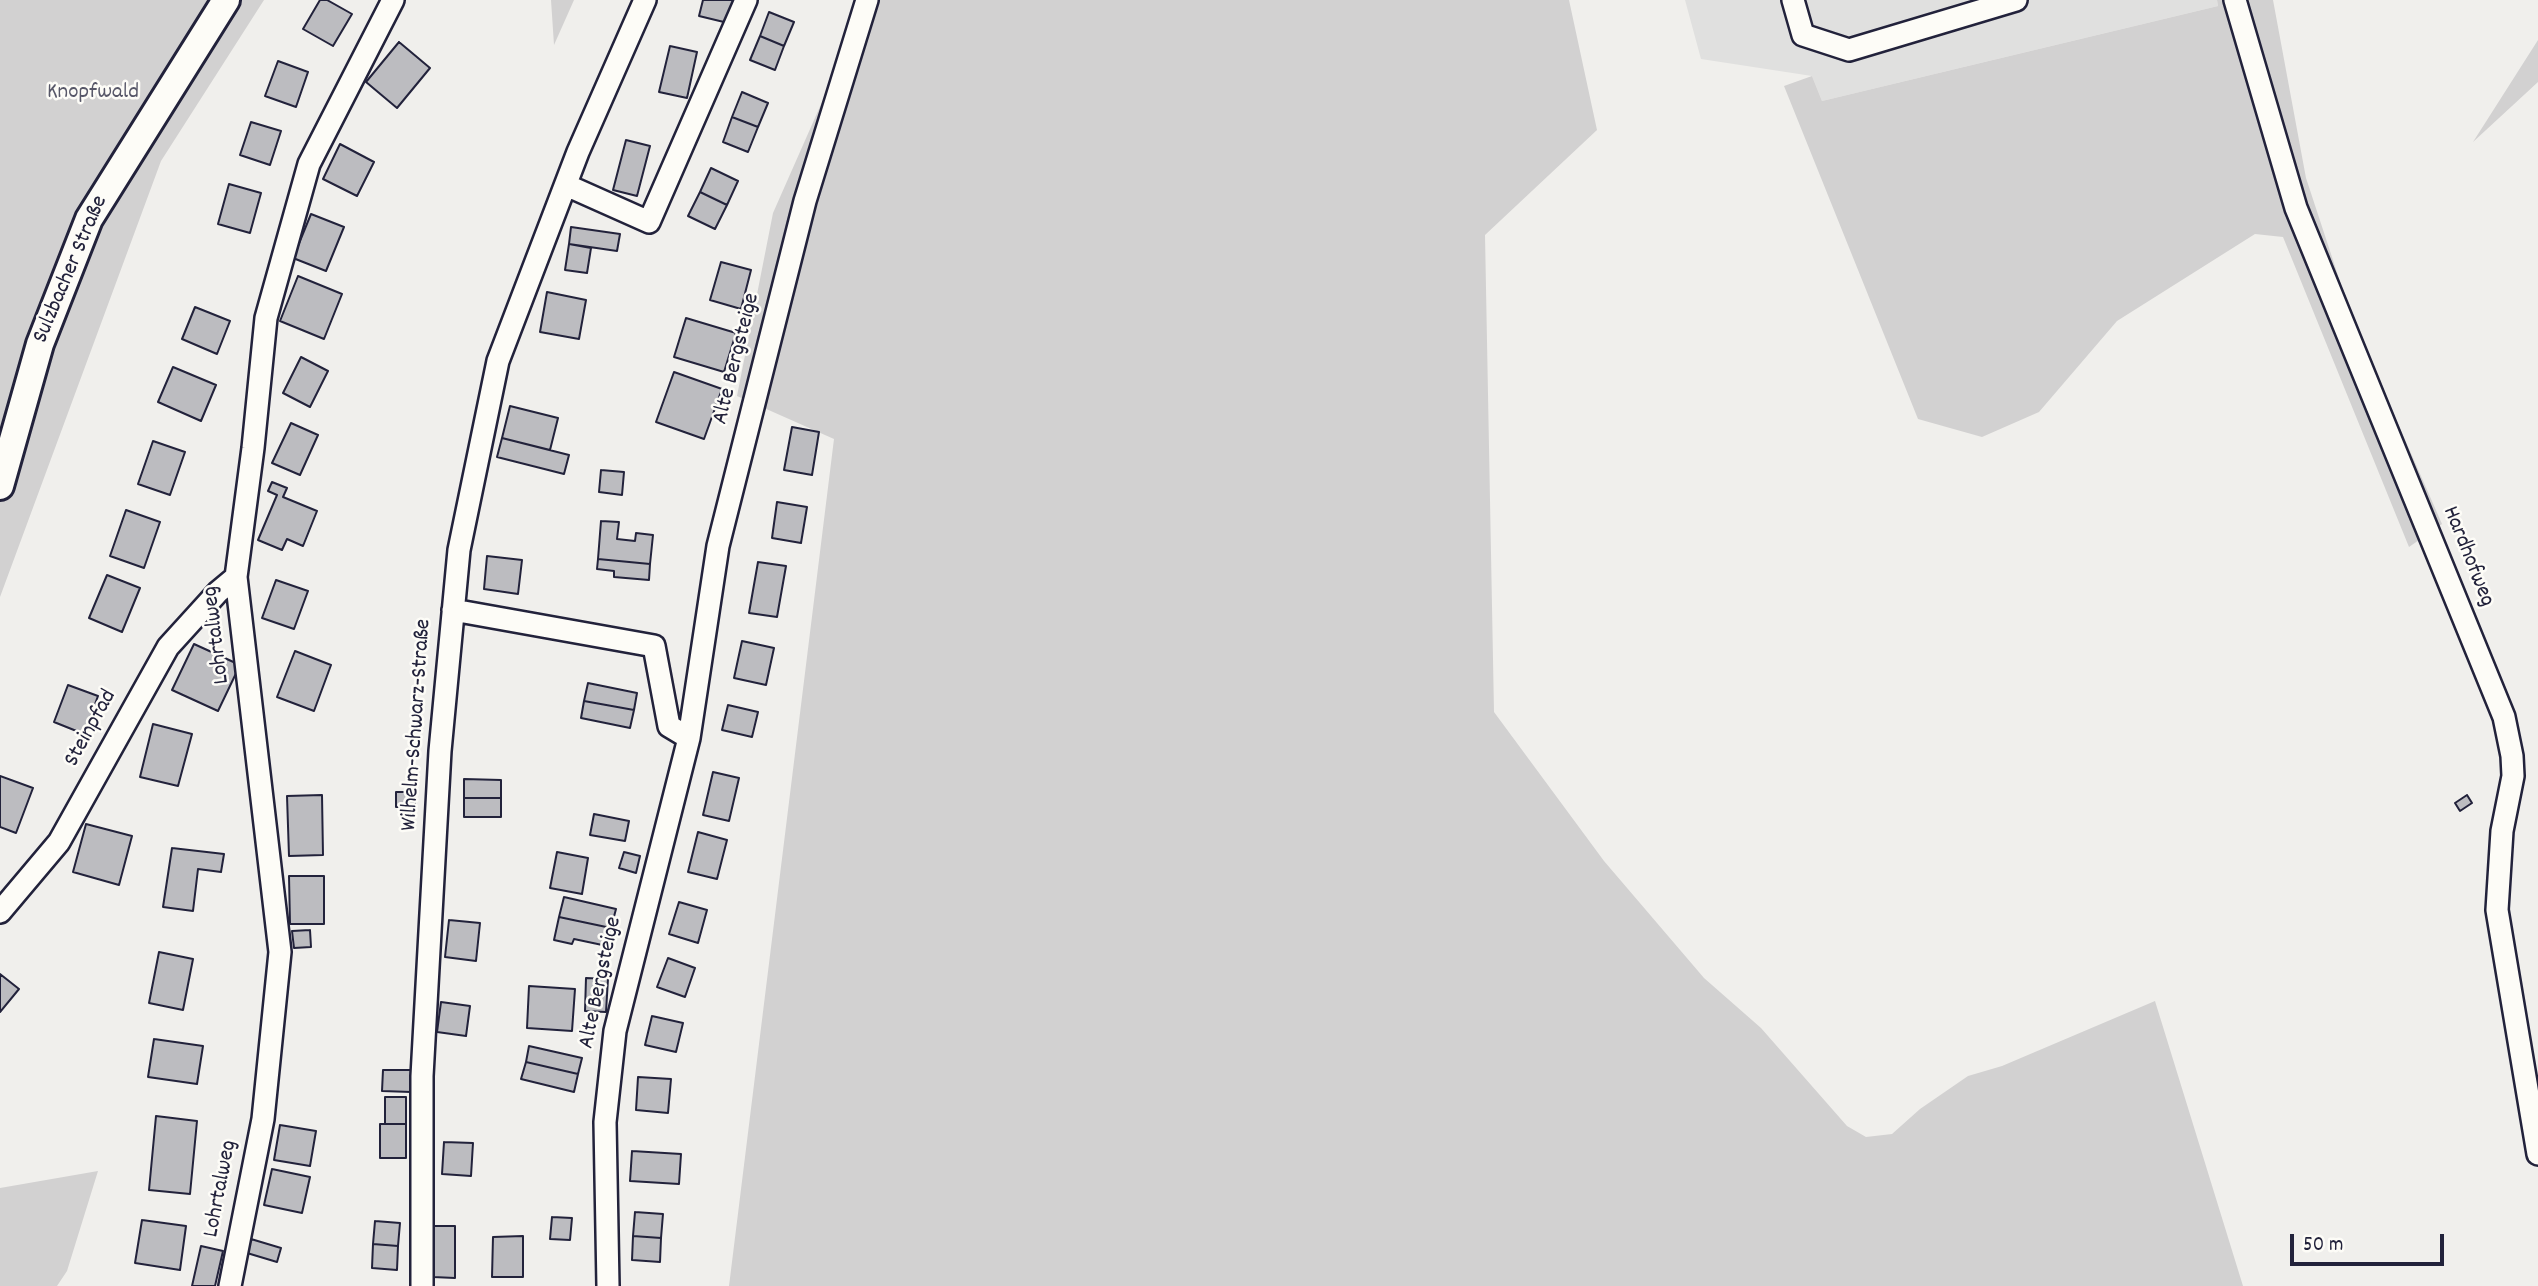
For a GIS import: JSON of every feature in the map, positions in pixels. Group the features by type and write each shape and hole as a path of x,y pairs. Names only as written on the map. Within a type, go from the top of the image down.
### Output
{"main road":[{"name":"Sulzbacher Straße","path":"0,486 40,344 89,219 226,0"}],"street":[{"name":"Lohrtalweg","path":"230,1286 262,1119 280,952 236,577 269,305 309,163 393,0"},
{"name":"Wilhelm-Schwarz-Straße","path":"422,1286 422,1076 440,751 459,550 498,361 566,185 645,0"},
{"path":"566,185 649,222 746,0"},
{"name":"Alte Bergsteige","path":"608,1286 605,1122 615,1031 689,738 718,546 805,201 867,0"},
{"path":"1793,0 1803,35 1849,50 2016,0"},
{"name":"Hardhofweg","path":"2235,0 2296,208 2504,717 2513,776 2502,831 2497,910 2538,1154"},
{"name":"Steinpfad","path":"0,912 59,842 168,648 218,592 236,577"},
{"path":"453,610 654,646 669,726 689,738"}],"shaded area":[{"path":"1685,0 2217,0 2218,6 1822,101 1812,76 1701,59"}],"green space":[{"name":"Knopfwald","path":"0,0 264,0 161,161 0,597"},
{"path":"551,0 574,0 554,45"},
{"path":"867,0 1569,0 1597,130 1485,235 1494,712 1604,861 1704,978 1761,1028 1847,1126 1866,1137 1892,1134 1920,1109 1968,1076 2002,1066 2155,1001 2243,1286 729,1286 834,439 737,396 773,213"},
{"path":"2217,0 2273,0 2306,178 2353,321 2442,524 2409,547 2283,237 2255,234 2117,321 2039,412 1982,437 1918,419 1784,86 1812,76 1822,101 2218,6"},
{"path":"2538,40 2538,82 2473,142"},
{"path":"98,1171 67,1271 57,1286 0,1286 0,1188"}],"building":[{"path":"320,0 327,0 352,14 333,46 303,29"},
{"path":"703,0 734,0 728,23 699,16"},
{"path":"769,12 794,22 784,46 760,36"},
{"path":"760,36 784,46 775,70 750,60"},
{"path":"399,42 430,68 397,108 366,82"},
{"path":"670,46 697,52 687,98 659,92"},
{"path":"278,61 308,72 296,107 265,96"},
{"path":"742,92 768,103 758,127 732,117"},
{"path":"732,117 758,127 748,152 723,142"},
{"path":"251,122 281,131 270,165 240,155"},
{"path":"626,140 650,146 637,196 613,190"},
{"path":"340,144 374,162 357,196 323,179"},
{"path":"711,168 738,181 727,205 700,192"},
{"path":"229,184 261,193 250,233 218,224"},
{"path":"700,192 727,205 715,229 688,216"},
{"path":"311,214 344,227 326,271 293,258"},
{"path":"571,227 620,234 617,251 569,244"},
{"path":"569,244 591,248 587,273 565,270"},
{"path":"721,262 751,270 741,309 710,300"},
{"path":"298,276 342,294 324,339 280,321"},
{"path":"547,292 586,300 579,339 540,332"},
{"path":"195,307 230,321 217,354 182,339"},
{"path":"686,318 736,333 724,372 674,357"},
{"path":"301,357 328,371 310,407 283,393"},
{"path":"173,367 216,385 201,421 158,402"},
{"path":"674,372 722,389 704,439 656,422"},
{"path":"510,406 558,418 550,450 502,438"},
{"path":"291,423 318,435 300,475 272,463"},
{"path":"792,427 819,432 812,475 784,470"},
{"path":"502,438 569,455 564,474 497,457"},
{"path":"153,441 185,452 170,495 138,484"},
{"path":"601,470 624,472 622,495 599,492"},
{"path":"272,482 287,488 283,497 317,511 303,546 287,539 282,550 258,540 277,495 268,491"},
{"path":"777,502 807,507 801,543 772,538"},
{"path":"126,510 160,522 144,568 110,556"},
{"path":"601,521 619,522 617,539 635,541 636,533 653,535 650,564 598,559"},
{"path":"487,556 522,560 518,594 484,589"},
{"path":"598,559 650,564 649,580 614,577 614,571 597,569"},
{"path":"758,562 786,566 777,617 749,613"},
{"path":"107,575 140,588 122,632 89,618"},
{"path":"276,580 308,591 294,629 262,618"},
{"path":"742,641 774,648 766,685 734,678"},
{"path":"194,644 240,665 218,711 172,690"},
{"path":"295,651 331,665 314,711 277,697"},
{"path":"588,683 637,693 634,710 584,701"},
{"path":"68,685 98,696 84,734 54,722"},
{"path":"584,701 634,710 630,728 581,718"},
{"path":"728,705 758,712 752,737 722,730"},
{"path":"153,724 192,734 178,786 140,777"},
{"path":"713,772 739,778 729,821 703,815"},
{"path":"0,776 33,788 16,833 0,827"},
{"path":"464,779 501,780 501,798 464,798"},
{"path":"396,792 414,792 415,807 396,807"},
{"path":"322,795 323,855 289,856 287,796"},
{"path":"2467,795 2472,803 2460,811 2455,803"},
{"path":"464,798 501,798 501,817 464,817"},
{"path":"594,814 629,821 625,841 590,835"},
{"path":"86,824 132,836 119,885 73,872"},
{"path":"698,832 727,840 717,879 688,872"},
{"path":"172,848 224,854 221,872 198,869 193,911 163,907"},
{"path":"557,852 588,858 582,894 550,888"},
{"path":"624,852 640,856 636,873 619,868"},
{"path":"289,876 324,876 324,924 290,924"},
{"path":"564,897 616,909 611,928 559,917"},
{"path":"679,902 707,910 698,943 669,934"},
{"path":"559,917 611,928 607,946 574,939 572,944 554,940"},
{"path":"449,920 480,923 476,961 445,957"},
{"path":"310,930 311,947 294,948 292,931"},
{"path":"159,952 193,959 183,1010 149,1003"},
{"path":"668,958 695,968 685,997 657,987"},
{"path":"0,974 19,989 0,1012"},
{"path":"586,978 608,979 606,1012 585,1011"},
{"path":"529,986 575,989 572,1031 527,1028"},
{"path":"441,1002 470,1006 466,1036 437,1032"},
{"path":"652,1016 683,1023 676,1052 645,1045"},
{"path":"154,1039 203,1046 197,1084 148,1077"},
{"path":"529,1046 582,1058 578,1074 526,1062"},
{"path":"526,1062 578,1074 574,1092 521,1079"},
{"path":"383,1070 412,1070 411,1092 382,1091"},
{"path":"638,1077 671,1079 668,1113 636,1110"},
{"path":"385,1097 406,1097 406,1124 385,1124"},
{"path":"156,1116 197,1121 190,1194 149,1190"},
{"path":"380,1124 406,1124 406,1158 380,1158"},
{"path":"280,1125 316,1131 310,1166 274,1160"},
{"path":"444,1142 473,1143 471,1176 442,1174"},
{"path":"632,1151 681,1154 679,1184 630,1181"},
{"path":"272,1169 310,1177 302,1213 264,1205"},
{"path":"635,1212 663,1214 661,1238 633,1236"},
{"path":"552,1217 572,1218 570,1240 550,1239"},
{"path":"142,1220 186,1226 180,1270 135,1263"},
{"path":"375,1221 400,1223 398,1246 373,1244"},
{"path":"434,1226 455,1226 455,1278 433,1277"},
{"path":"523,1236 523,1277 492,1277 493,1237"},
{"path":"633,1236 661,1238 660,1262 632,1260"},
{"path":"251,1239 281,1248 277,1262 247,1253"},
{"path":"373,1244 398,1246 397,1270 372,1268"},
{"path":"201,1246 223,1251 215,1286 192,1286"}]}
